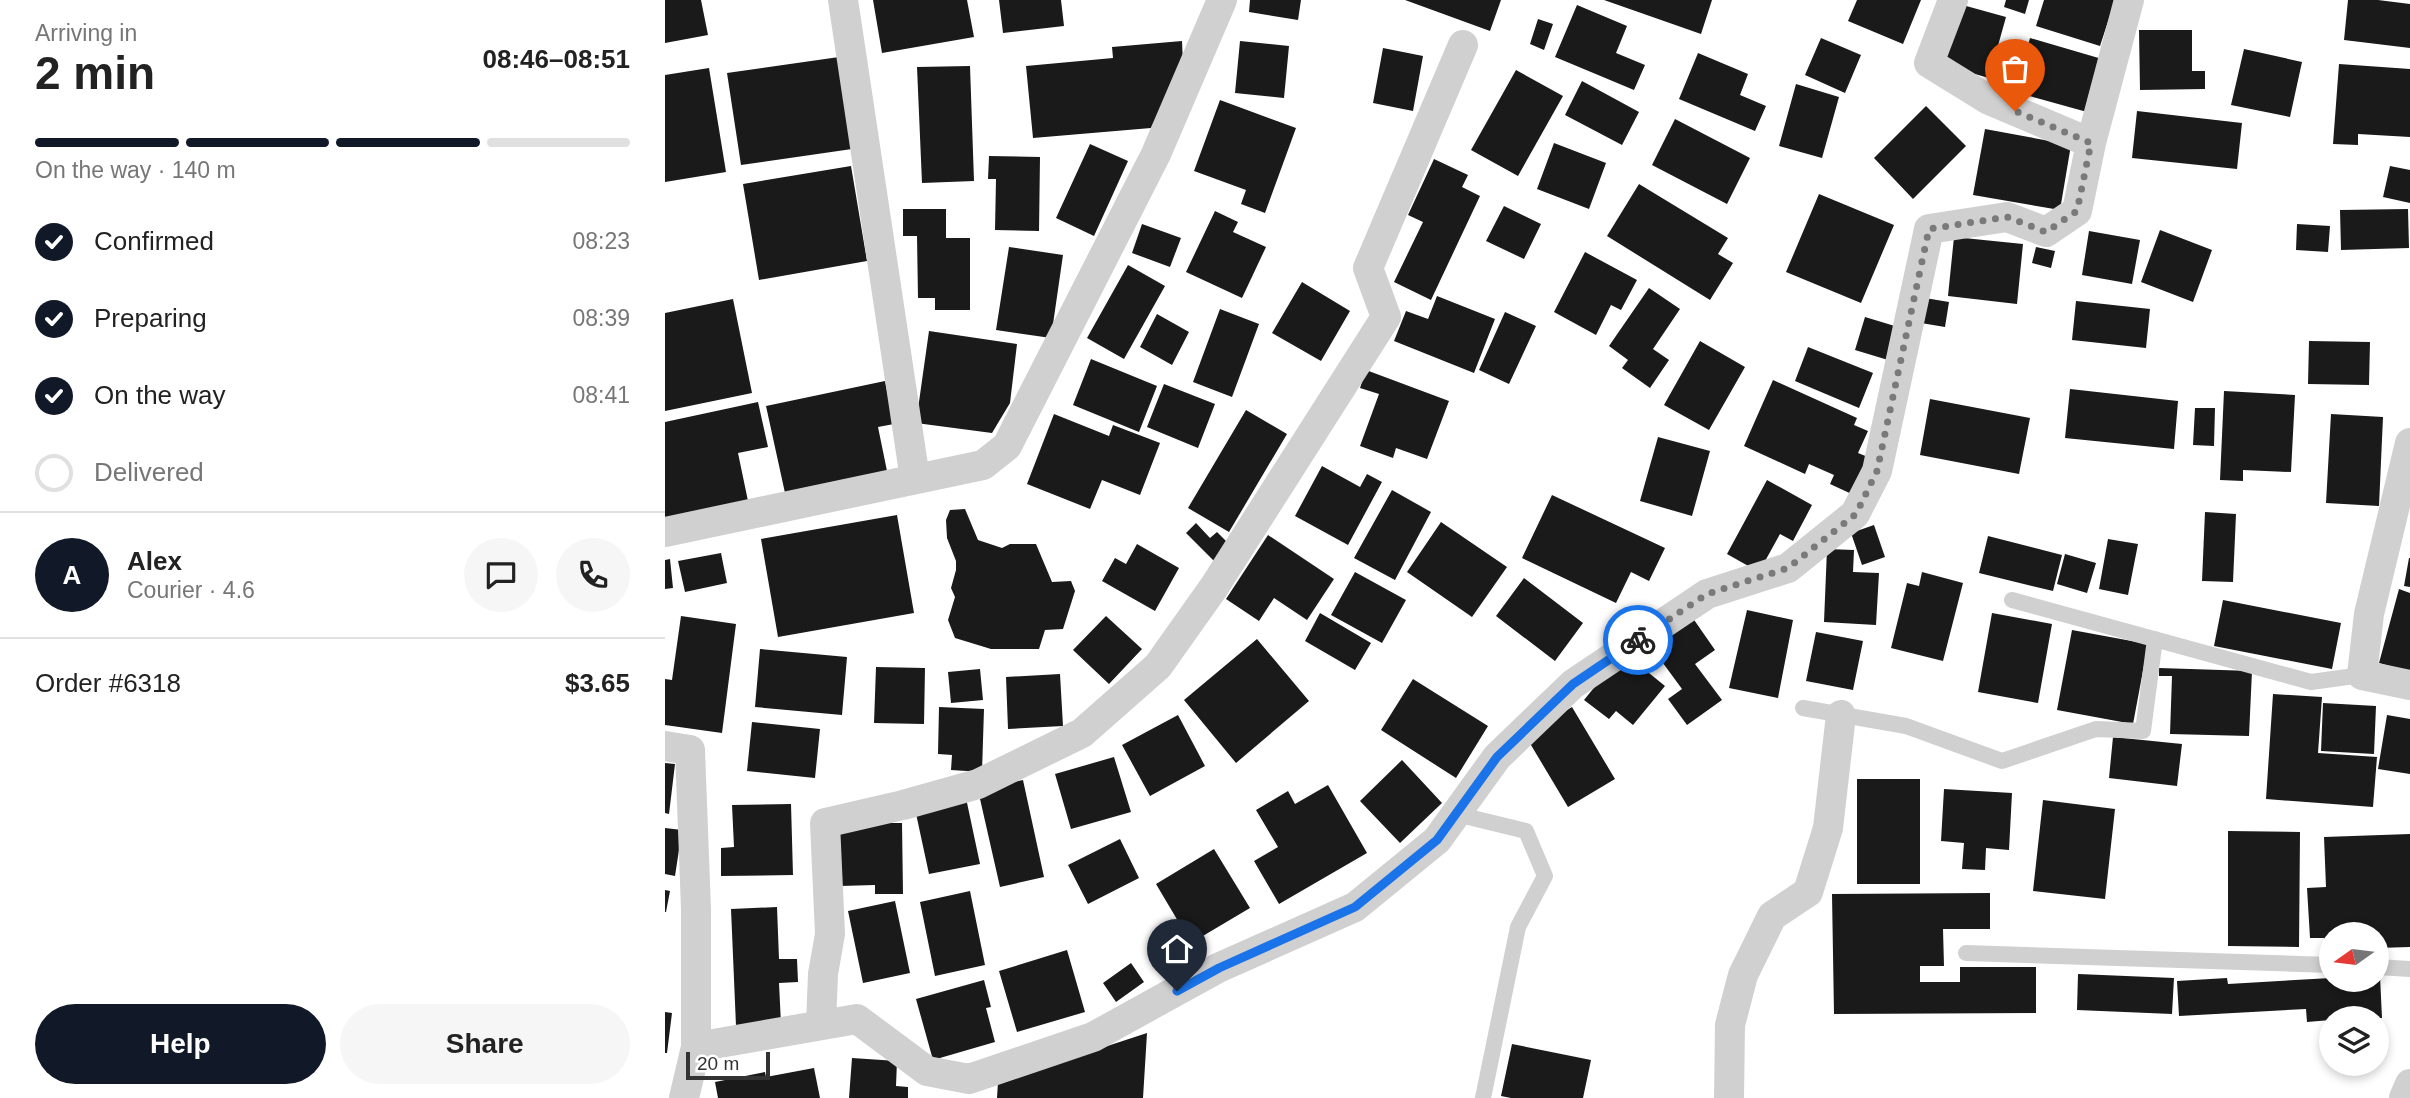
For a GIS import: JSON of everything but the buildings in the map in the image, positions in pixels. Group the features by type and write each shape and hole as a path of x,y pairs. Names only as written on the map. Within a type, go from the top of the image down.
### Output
{"street":[{"path":"843,0 915,479"},
{"path":"665,532 983,465 1007,446 1156,154 1222,0"},
{"path":"1953,0 1929,63 1989,100 2091,143"},
{"path":"944,1098 969,1079 1093,1037 1219,968 1355,907 1437,840 1497,757 1573,684 1707,594 1788,568 1856,514 1877,471 1929,229 2007,217 2046,232 2077,211 2091,143 2129,0"},
{"path":"821,1024 823,974 830,934 825,823 978,784 1082,733 1158,666 1214,587 1386,317 1368,268 1463,45"},
{"path":"2410,444 2369,614 2362,676 2410,685"},
{"path":"1729,1098 1730,1025 1743,975 1772,916 1808,892 1828,828 1841,715"},
{"path":"665,746 690,750 696,909 696,1046 684,1098"},
{"path":"696,1046 857,1019 927,1071 969,1079"},
{"path":"2405,1098 2410,1084"}],"lane":[{"path":"2013,600 2311,681 2362,676"},
{"path":"1803,708 1906,726 2002,761 2096,729 2143,731 2155,639"},
{"path":"1456,814 1526,831 1545,876 1518,926 1483,1098"},
{"path":"1966,953 2319,964"},
{"path":"2389,968 2410,969"}],"way so far":[{"path":"1638,640 1707,594 1788,568 1856,514 1877,471 1929,229 2007,217 2046,232 2077,211 2091,143 2015,111"}],"route":[{"path":"1177,991 1219,968 1355,907 1437,840 1497,757 1573,684 1638,640"}]}
